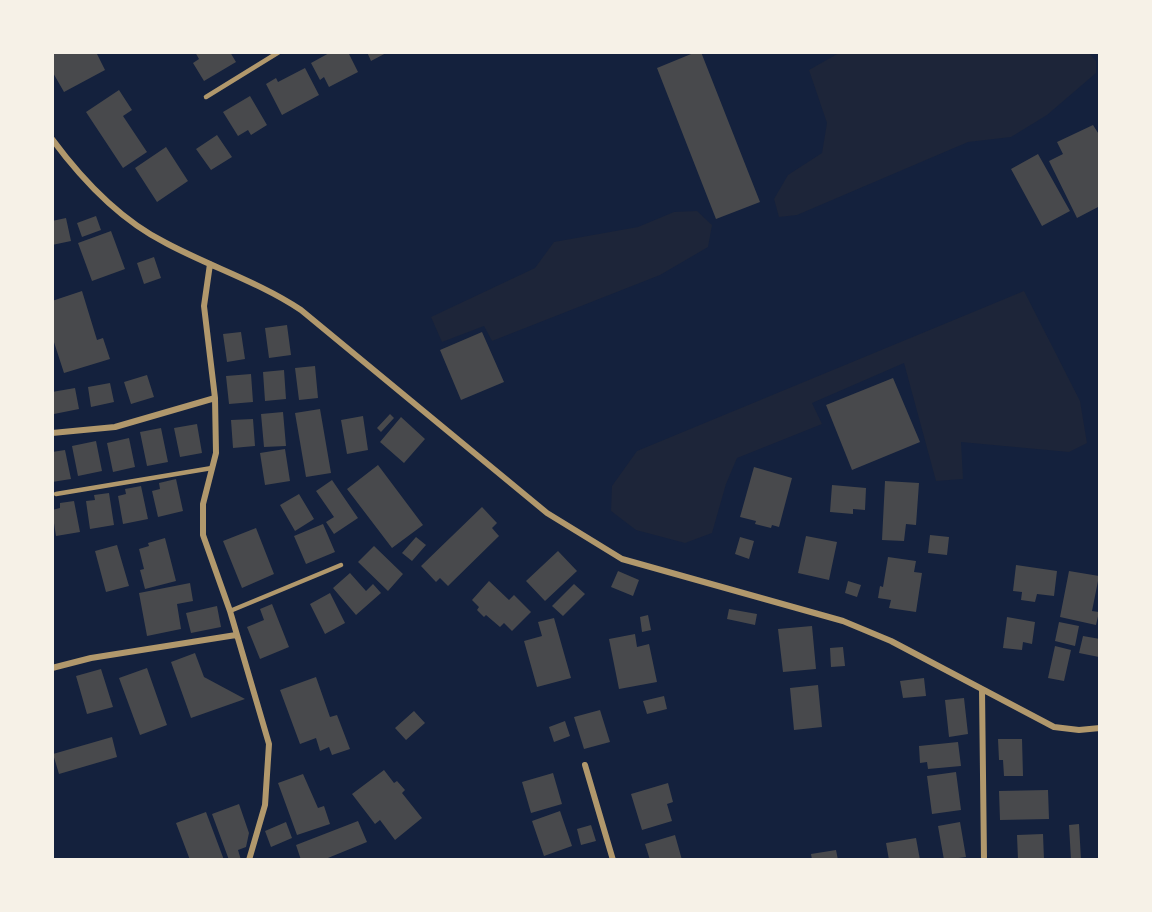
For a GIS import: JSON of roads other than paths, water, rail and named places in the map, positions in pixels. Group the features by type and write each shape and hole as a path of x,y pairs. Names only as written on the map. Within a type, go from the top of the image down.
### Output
{"street":[{"path":"52,140 77,173 107,201 164,242 271,290 301,310 547,513 622,558 843,621 891,641 1054,727 1079,730 1100,728"},
{"path":"210,264 204,306 215,398 216,453 203,504 203,535 230,611 269,744 265,805 249,860"},
{"path":"52,433 115,427 215,398"},
{"path":"52,668 91,658 236,635"},
{"path":"982,690 984,860"},
{"path":"585,765 613,860"}],"lane":[{"path":"206,97 279,52"},
{"path":"56,494 212,468"},
{"path":"230,611 341,565"}]}
